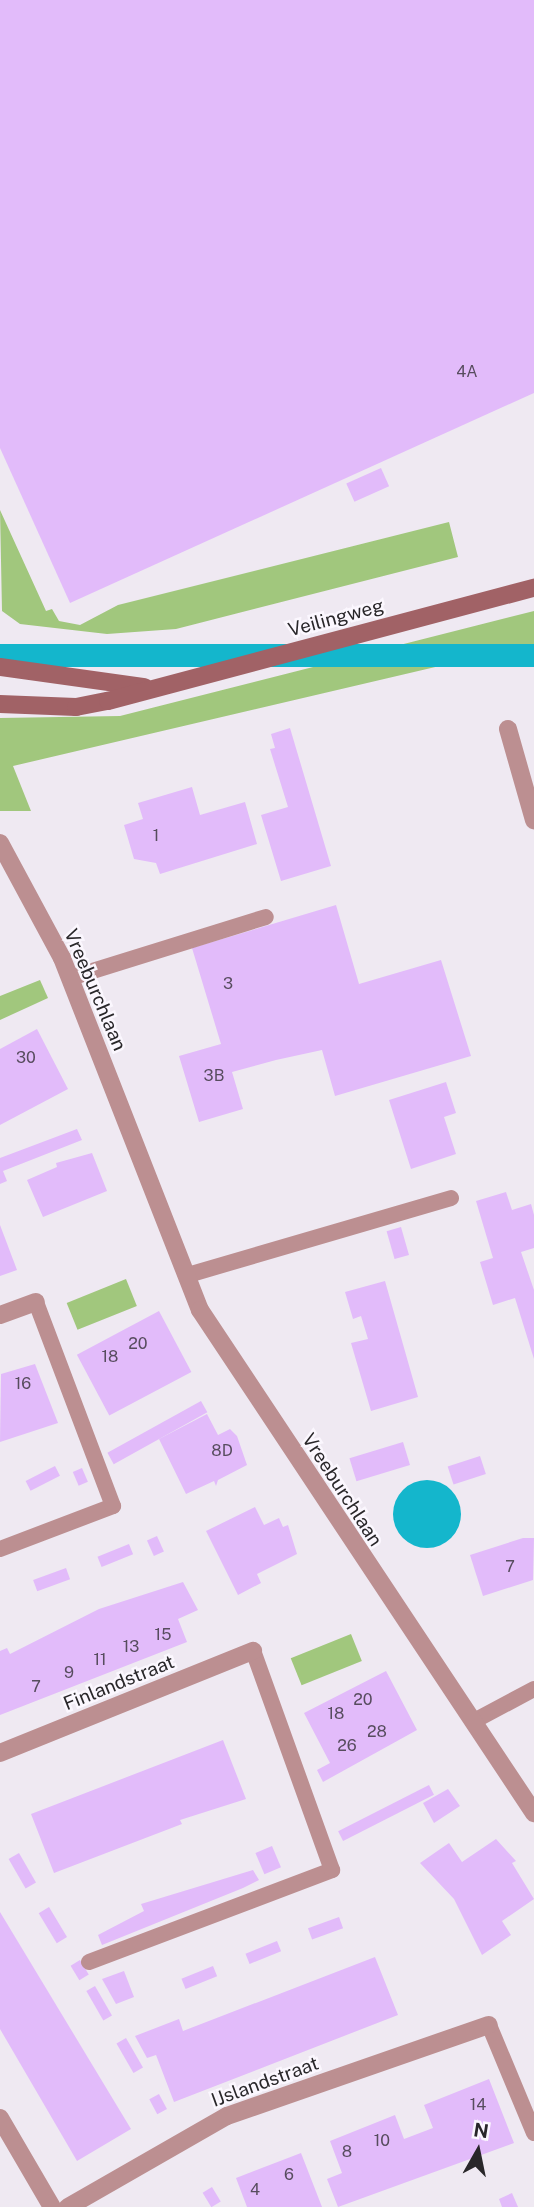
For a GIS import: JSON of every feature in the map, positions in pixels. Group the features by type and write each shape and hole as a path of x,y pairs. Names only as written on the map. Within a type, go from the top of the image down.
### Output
{"main road":[{"name":"Veilingweg","path":"0,704 76,707 534,588"},
{"name":"Veilingweg","path":"0,667 149,688"}],"street":[{"path":"509,729 534,820"},
{"name":"Vreeburchlaan","path":"0,843 70,978 208,1322 385,1596 474,1721 534,1813"},
{"path":"0,1315 36,1302"},
{"name":"Finlandstraat","path":"0,1753 253,1651"},
{"name":"IJslandstraat","path":"68,2207 227,2116 489,2025"},
{"path":"0,2118 52,2207"}],"lane":[{"path":"70,978 266,917"},
{"path":"188,1275 451,1198"},
{"path":"0,1549 113,1506 36,1302"},
{"path":"89,1962 332,1871 253,1651"},
{"path":"474,1721 534,1689"},
{"path":"489,2025 534,2133"}],"green space":[{"path":"0,510 46,611 52,609 59,621 80,625 118,605 449,522 458,557 176,629 107,634 20,624 2,611"},
{"path":"534,611 534,644 13,766 31,811 0,811 0,718 120,716"},
{"path":"40,980 48,998 0,1020 0,996"},
{"path":"126,1279 137,1306 78,1330 67,1303"},
{"path":"351,1634 362,1661 302,1685 291,1658"}],"water":[{"path":"0,644 534,644 534,667 0,667"},
{"path":"427,1480 440,1483 451,1490 458,1501 461,1514 458,1527 451,1538 440,1545 427,1548 414,1545 403,1538 396,1527 393,1514 396,1501 403,1490 414,1483"}],"building":[{"path":"0,0 534,0 534,393 70,603 0,448"},
{"path":"381,468 389,486 354,502 346,483"},
{"path":"290,728 331,866 281,881 261,815 288,807 270,749 275,748 271,734"},
{"path":"192,787 200,815 245,802 257,844 160,874 156,863 134,859 124,825 143,819 138,803"},
{"path":"336,905 359,984 441,960 471,1056 335,1096 322,1050 276,1060 232,1072 243,1109 199,1122 179,1056 221,1044 192,948"},
{"path":"37,1029 68,1089 0,1125 0,1049"},
{"path":"446,1082 456,1113 444,1117 456,1154 411,1169 389,1100"},
{"path":"77,1129 82,1140 3,1171 7,1181 0,1184 0,1158"},
{"path":"92,1153 107,1191 43,1217 27,1180 57,1167 56,1163"},
{"path":"506,1192 512,1210 531,1204 534,1215 534,1248 521,1252 534,1290 534,1359 515,1298 493,1305 480,1262 493,1258 476,1201"},
{"path":"0,1225 17,1270 0,1276"},
{"path":"401,1227 409,1255 395,1259 387,1231"},
{"path":"385,1281 418,1397 371,1411 351,1343 368,1339 361,1316 353,1319 345,1292"},
{"path":"159,1311 191,1372 109,1416 77,1355"},
{"path":"35,1364 58,1423 0,1442 1,1374"},
{"path":"201,1401 207,1412 114,1464 107,1453"},
{"path":"207,1414 218,1435 230,1429 237,1436 247,1465 218,1480 216,1486 214,1481 186,1494 159,1439"},
{"path":"403,1442 410,1465 356,1481 349,1458"},
{"path":"480,1456 486,1474 454,1485 448,1467"},
{"path":"55,1466 60,1476 31,1491 26,1481"},
{"path":"82,1468 88,1482 79,1486 73,1472"},
{"path":"255,1507 264,1525 279,1518 283,1527 288,1525 297,1554 257,1574 261,1583 238,1595 206,1531"},
{"path":"157,1536 164,1552 154,1556 147,1540"},
{"path":"523,1538 534,1538 533,1580 483,1596 470,1555"},
{"path":"129,1544 133,1554 102,1567 97,1557"},
{"path":"66,1568 70,1579 37,1591 33,1580"},
{"path":"183,1582 198,1610 178,1619 187,1642 0,1715 0,1651 7,1648 10,1654 99,1609"},
{"path":"386,1671 417,1730 323,1782 317,1770 330,1763 304,1713"},
{"path":"223,1740 246,1799 180,1820 182,1824 54,1873 31,1814"},
{"path":"429,1785 434,1795 343,1841 338,1831"},
{"path":"448,1789 460,1806 434,1823 423,1803"},
{"path":"496,1839 516,1861 512,1863 534,1899 502,1921 511,1935 482,1955 454,1899 420,1863 449,1843 462,1862"},
{"path":"272,1846 281,1867 264,1874 255,1853"},
{"path":"19,1853 36,1882 26,1888 9,1859"},
{"path":"253,1870 259,1880 243,1888 102,1945 98,1935 144,1911 141,1904"},
{"path":"49,1907 67,1937 57,1943 39,1913"},
{"path":"0,1912 131,2129 77,2161 0,2029"},
{"path":"339,1917 343,1928 312,1940 308,1928"},
{"path":"277,1941 281,1951 250,1964 245,1954"},
{"path":"375,1957 398,2015 174,2102 156,2055 147,2058 135,2036 179,2019 183,2031"},
{"path":"80,1960 89,1975 79,1980 71,1966"},
{"path":"213,1966 217,1976 186,1989 181,1979"},
{"path":"124,1971 134,1997 116,2004 102,1979"},
{"path":"95,1986 112,2015 103,2020 86,1991"},
{"path":"126,2038 143,2067 133,2073 116,2044"},
{"path":"489,2079 514,2143 338,2207 327,2179 342,2173 330,2141 395,2115 404,2139 433,2128 424,2105"},
{"path":"159,2094 167,2109 157,2114 149,2099"},
{"path":"301,2153 322,2207 247,2207 236,2178"},
{"path":"212,2187 221,2202 211,2207 203,2193"},
{"path":"512,2193 518,2207 502,2207 499,2199"}]}
